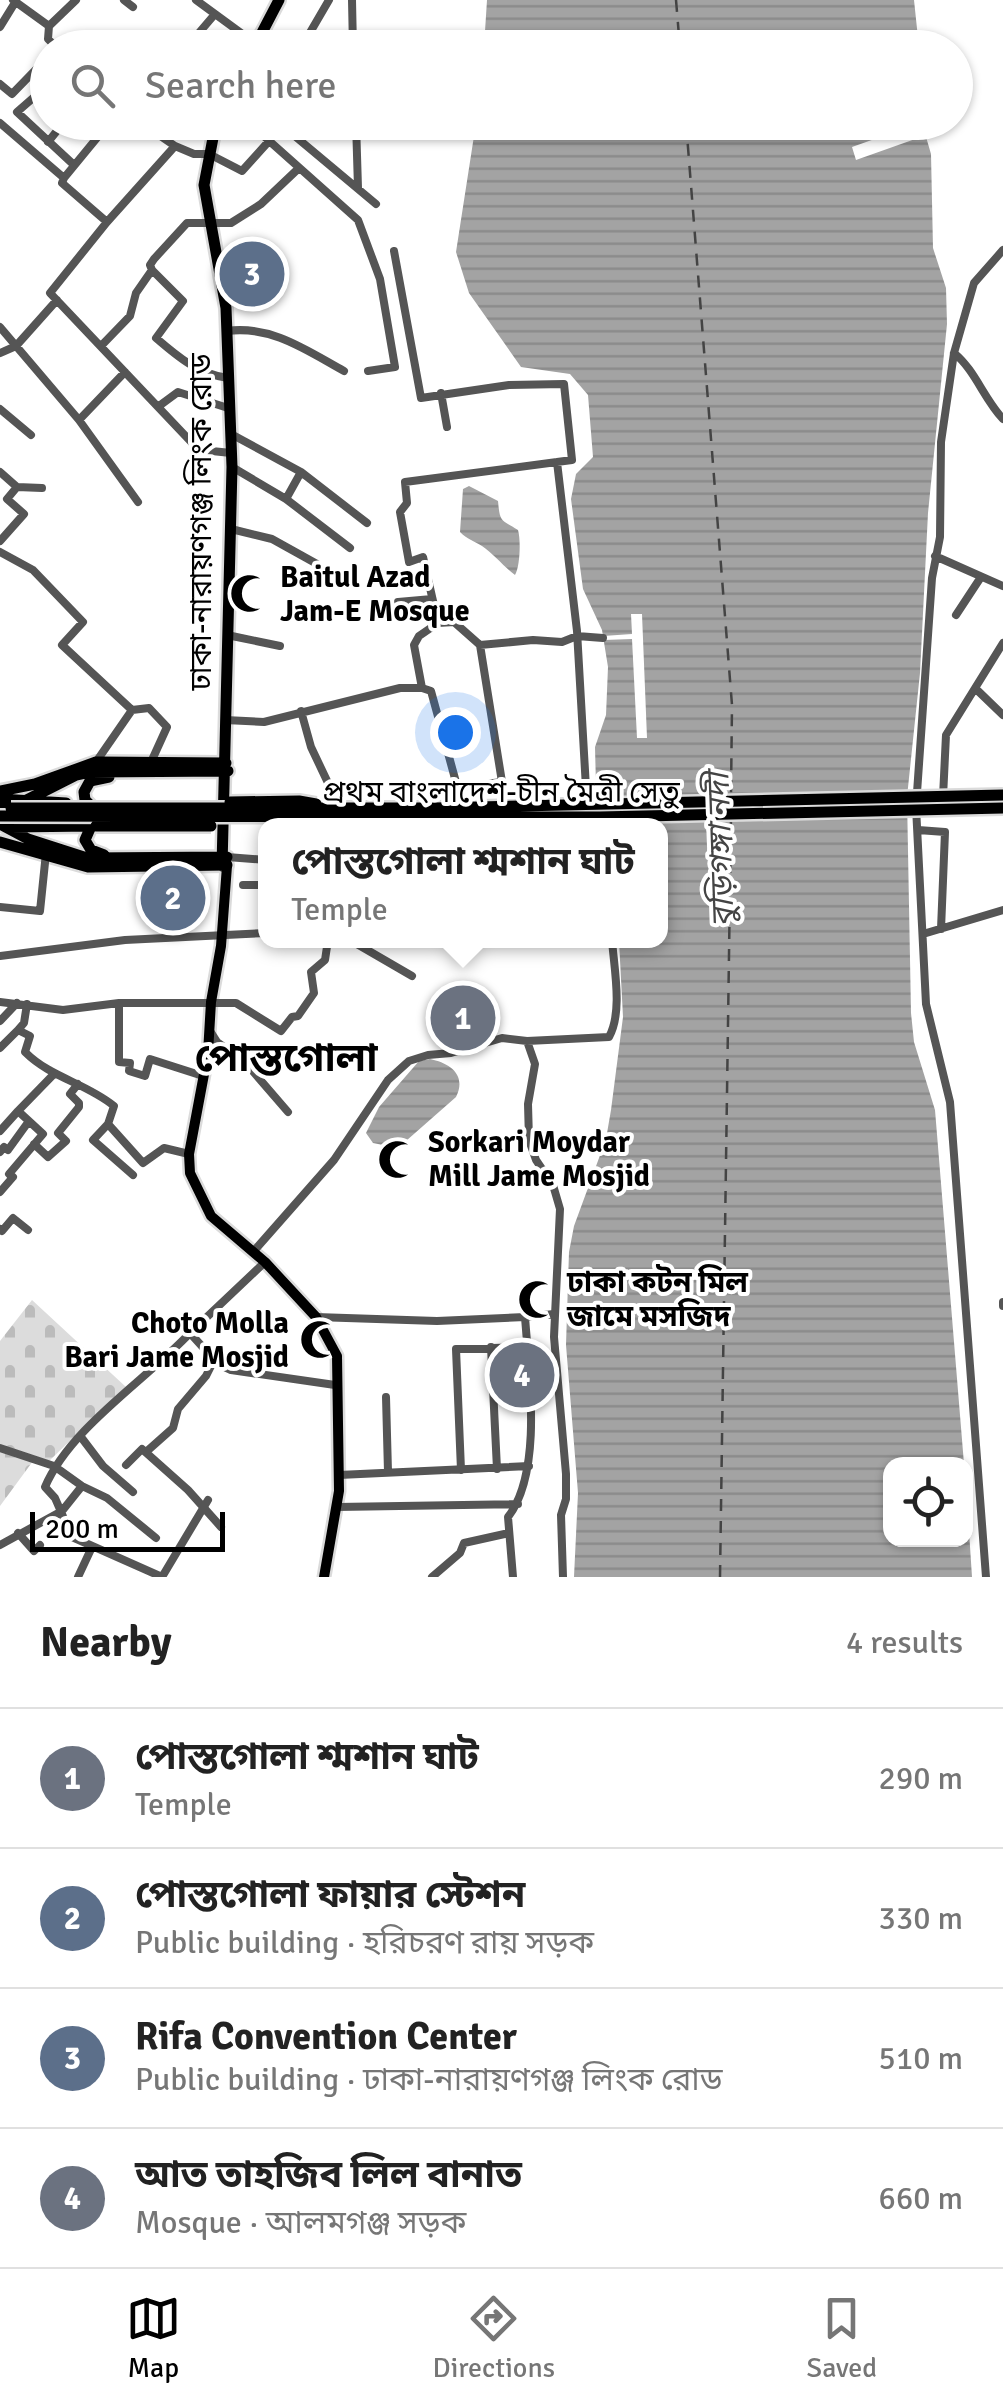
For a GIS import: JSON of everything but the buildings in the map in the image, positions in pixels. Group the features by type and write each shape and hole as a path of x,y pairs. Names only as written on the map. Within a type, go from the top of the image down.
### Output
{"highway":[{"path":"264,30 280,0"},
{"name":"ঢাকা-নারায়ণগঞ্জ লিংক রোড","path":"214,140 204,185 227,331 232,467 224,859"},
{"path":"0,791 35,784 96,762 152,760 225,771"},
{"path":"224,859 101,854 88,846 85,836 93,815 83,795 90,781 100,778 225,771"},
{"path":"5,816 76,775 90,772 225,771"},
{"path":"5,816 339,814 1003,795"},
{"path":"0,798 5,816 28,839 86,858 224,859"},
{"name":"প্রথম বাংলাদেশ-চীন মৈত্রী সেতু","path":"339,814 600,818 1003,806"},
{"path":"325,818 339,814"},
{"path":"5,816 93,815 258,825"},
{"path":"0,842 88,867 224,859"}],"main road":[{"path":"224,859 221,934 210,1031 189,1154 190,1172 204,1206 265,1262 316,1317 337,1356 339,1474 324,1577"}],"street":[{"path":"49,30 76,0"},
{"path":"124,0 132,8"},
{"path":"196,0 235,30"},
{"path":"312,30 329,0"},
{"path":"352,0 352,30"},
{"path":"0,27 15,1 49,26"},
{"path":"201,30 215,14"},
{"path":"0,84 12,94 30,76"},
{"path":"30,101 17,112 30,125"},
{"path":"0,122 64,178"},
{"path":"95,140 62,184 107,222"},
{"path":"166,140 194,154 209,154 242,171 269,141 351,211 374,256 395,367 368,371"},
{"path":"299,140 376,204"},
{"path":"356,140 358,189"},
{"path":"48,142 74,164"},
{"path":"175,146 50,293 195,446 231,453"},
{"path":"228,378 212,376 185,363 156,338 184,301 150,265 187,223 231,223 246,215 298,168"},
{"path":"986,1577 950,1102 926,1004 916,807 940,537 941,442 954,352 974,284 1003,250"},
{"path":"394,251 422,398 509,385 564,384 572,460 405,482 407,503 400,512 409,562 423,557 438,623"},
{"path":"101,346 130,316 136,293 152,270"},
{"path":"0,353 16,346 57,300"},
{"path":"0,327 80,420 138,502"},
{"path":"227,331 247,328 274,334 344,371"},
{"path":"954,352 963,360 990,406 1003,418"},
{"path":"80,420 125,372"},
{"path":"159,406 178,392 228,408"},
{"path":"441,393 447,427"},
{"path":"0,408 31,435"},
{"path":"231,434 301,472 367,524"},
{"path":"558,462 577,636 585,818"},
{"path":"232,467 286,498 350,548"},
{"path":"0,472 16,487 42,488"},
{"path":"286,498 301,472"},
{"path":"0,541 24,514 7,499 16,487"},
{"path":"231,530 272,539 317,564"},
{"path":"0,552 33,570 83,622 62,644 132,710"},
{"path":"936,556 1003,586"},
{"path":"956,615 981,577"},
{"path":"398,602 432,599"},
{"path":"422,688 414,646 419,636 438,623 454,622 480,644 502,782 459,786"},
{"path":"227,636 280,646"},
{"path":"480,644 562,642 577,636 603,638"},
{"path":"944,796 946,735 1003,643"},
{"path":"225,720 264,722 400,688 431,690 466,818"},
{"path":"976,690 1003,715"},
{"path":"96,762 132,710 148,708 166,728 152,760"},
{"path":"301,711 311,747 330,785"},
{"path":"916,807 1003,806"},
{"path":"918,830 946,832 941,929"},
{"path":"0,907 40,911 46,853"},
{"path":"224,859 258,860"},
{"path":"242,885 258,885"},
{"path":"923,934 1003,910"},
{"path":"0,956 125,940 258,932"},
{"path":"0,1002 63,1010 118,1002 236,1003 281,1031 292,1017 298,1016 314,993 312,972 325,960 327,948"},
{"path":"364,948 412,976"},
{"path":"253,1252 334,1160 388,1080 408,1061 450,1054 502,1038 526,1041 609,1037 615,1006 612,948"},
{"path":"118,1002 120,1062 130,1063 130,1071 145,1076 150,1059 203,1076"},
{"path":"0,1021 22,1004"},
{"path":"0,1048 24,1022 22,1004"},
{"path":"18,1030 30,1036 25,1052 53,1075 78,1084 114,1106 108,1124 93,1140 133,1176"},
{"path":"210,1031 216,1042 244,1060 288,1112"},
{"path":"526,1041 532,1046 535,1064 528,1104 529,1140 536,1160 553,1185 560,1209 554,1314 566,1474 560,1530 563,1577"},
{"path":"0,1131 53,1075"},
{"path":"34,1144 48,1156 66,1141 58,1133 79,1107 70,1094 78,1084"},
{"path":"0,1110 28,1121 43,1134 9,1174 12,1177 0,1192"},
{"path":"0,1152 4,1147 8,1150 28,1121"},
{"path":"108,1124 143,1163 164,1148 189,1154"},
{"path":"0,1229 13,1218 28,1230"},
{"path":"205,1504 162,1577 72,1537 62,1511 45,1488 54,1466 81,1438 265,1262"},
{"path":"316,1317 437,1321 554,1314"},
{"path":"513,1577 508,1517 518,1504 530,1466 524,1317"},
{"path":"190,1334 218,1364 231,1370 335,1386"},
{"path":"491,1347 497,1469"},
{"path":"460,1470 456,1348 527,1347"},
{"path":"146,1452 173,1428 178,1410 206,1376 215,1358"},
{"path":"386,1396 388,1472"},
{"path":"81,1438 102,1466 129,1489 117,1508"},
{"path":"0,1448 54,1466 107,1498 156,1538"},
{"path":"126,1466 142,1449 205,1504 221,1527"},
{"path":"339,1474 530,1466"},
{"path":"0,1544 62,1511 82,1486"},
{"path":"337,1507 518,1504"},
{"path":"18,1533 33,1550 40,1545"},
{"path":"432,1577 460,1552 464,1542 509,1533"},
{"path":"78,1577 92,1548"},
{"path":"125,1577 133,1564"}],"green space":[{"path":"32,1300 126,1387 48,1462 36,1457 0,1506 0,1341"}],"water":[{"path":"487,0 914,0 917,30 485,30"},
{"name":"বুড়িগঙ্গা নদী","path":"473,140 927,140 931,154 933,248 946,288 947,324 928,513 920,673 907,797 911,1013 914,1042 935,1110 963,1457 883,1457 883,1547 970,1547 972,1577 574,1577 578,1493 566,1345 569,1252 574,1226 606,1139 611,1110 623,1017 619,948 668,948 668,818 597,818 595,747 606,715 608,667 602,630 583,589 571,499 576,474 593,457 588,395 570,374 521,367 469,293 456,252"},
{"path":"469,486 498,501 502,519 518,530 520,553 515,575 460,532 463,489"},
{"path":"430,1059 455,1071 459,1082 456,1097 398,1148 373,1143 366,1133 379,1107 419,1061"}],"pier":[{"path":"872,140 912,140 856,160 852,147"},
{"path":"631,614 642,614 647,738 637,738 632,639 604,640 603,636 632,634"}],"ferry route":[{"path":"676,0 678,30"},
{"path":"687,140 732,705 731,794"},
{"path":"720,1577 731,817"}],"place":[{"name":"Rifa Convention Center","path":"252,274"},
{"name":"Baitul Azad Jam-E Mosque","path":"250,594"},
{"name":"পোস্তগোলা ফায়ার স্টেশন","path":"173,898"},
{"name":"পোস্তগোলা শ্মশান ঘাট","path":"463,1018"},
{"name":"Sorkari Moydar Mill Jame Mosjid","path":"398,1159"},
{"name":"ঢাকা কটন মিল জামে মসজিদ","path":"537,1299"},
{"name":"Choto Molla Bari Jame Mosjid","path":"319,1340"},
{"name":"আত তাহজিব লিল বানাত","path":"522,1375"}],"district":[{"name":"পোস্তগোলা","path":"286,1057"}]}
